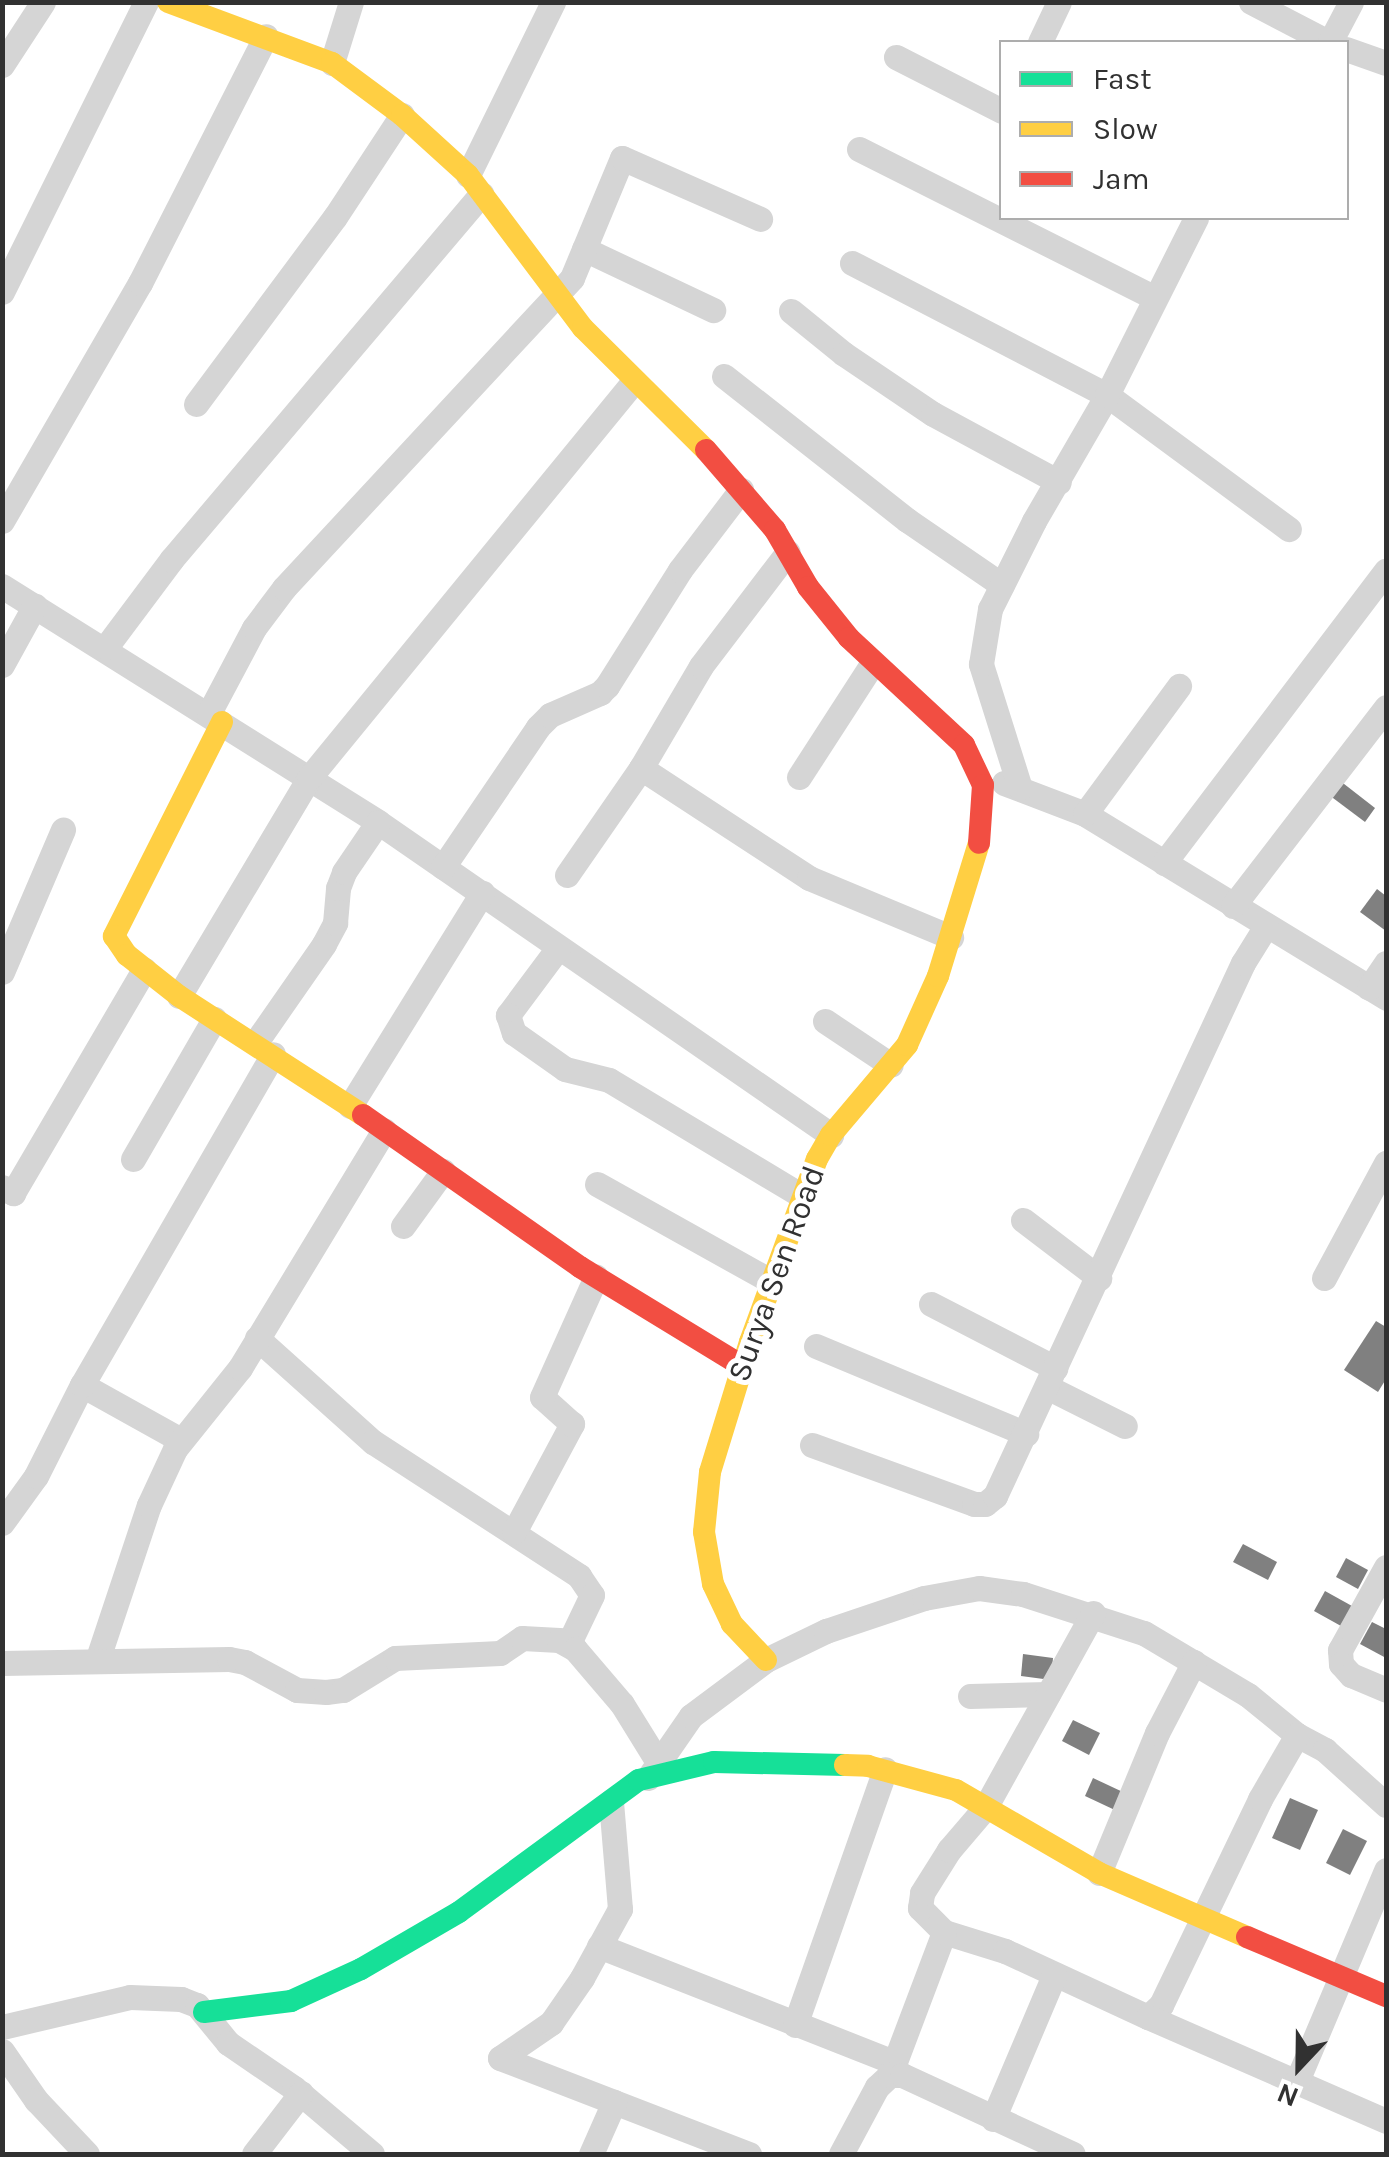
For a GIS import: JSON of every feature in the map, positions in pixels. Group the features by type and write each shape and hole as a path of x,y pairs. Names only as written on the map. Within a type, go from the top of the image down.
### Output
{"street":[{"path":"2,64 43,2"},
{"path":"2,292 146,2"},
{"path":"332,63 351,2"},
{"path":"106,647 170,560 474,184 553,2"},
{"path":"1041,40 1059,2"},
{"path":"1251,2 1325,40"},
{"path":"1330,40 1351,2"},
{"path":"179,4 332,63 402,115 474,184 583,328 741,490 788,552 808,587 872,664 964,745 980,775 1084,814 1378,993 1386,964"},
{"path":"2,521 140,282 266,36"},
{"path":"1349,50 1386,63"},
{"path":"896,57 999,109"},
{"path":"196,404 335,217 402,115"},
{"path":"859,149 999,219"},
{"path":"742,1366 596,1277 265,1048 179,996 144,970 114,936 266,609 572,278 622,158 760,219"},
{"path":"1001,220 1153,296"},
{"path":"1020,788 981,664 987,622 1002,584 1107,396 1153,296 1195,220"},
{"path":"584,249 714,310"},
{"path":"852,263 1107,396 1289,529"},
{"path":"791,311 844,354 933,414 1058,482"},
{"path":"724,376 907,520 1002,584"},
{"path":"179,996 309,778 634,381"},
{"path":"443,866 538,727 550,714 600,693 607,686 680,570 741,490"},
{"path":"566,875 641,768 700,666 788,552"},
{"path":"1164,863 1386,570"},
{"path":"2,586 106,647 378,822 831,1135"},
{"path":"2,665 35,606"},
{"path":"800,777 872,664"},
{"path":"1084,814 1180,686"},
{"path":"1233,906 1386,707"},
{"path":"641,768 809,878 951,937"},
{"name":"Surya Sen Road","path":"766,1660 732,1624 722,1607 708,1563 704,1532 710,1472 742,1366 802,1196 831,1135 907,1045 951,937 979,847 983,784 980,775"},
{"path":"2,1523 36,1476 324,944 335,923 338,888 344,872 378,822"},
{"path":"2,972 64,830"},
{"path":"350,1106 482,892"},
{"path":"812,1445 946,1495 985,1504 995,1496 1244,962 1266,926"},
{"path":"558,948 508,1016 514,1032 565,1069 609,1080 802,1196"},
{"path":"2,1187 13,1194 144,970"},
{"path":"133,1159 214,1019"},
{"path":"826,1021 890,1065"},
{"path":"98,1661 149,1505 182,1440 240,1368 384,1130"},
{"path":"1324,1278 1386,1163"},
{"path":"403,1226 442,1171"},
{"path":"596,1184 772,1282"},
{"path":"1023,1220 1098,1278"},
{"path":"514,1532 572,1424 542,1397 596,1277"},
{"path":"932,1304 1126,1426"},
{"path":"257,1338 350,1425 578,1576 592,1594 568,1645"},
{"path":"816,1346 1026,1434"},
{"path":"82,1386 182,1440"},
{"path":"1386,1567 1340,1650 1341,1664 1351,1675 1386,1690"},
{"path":"204,2012 291,2001 361,1969 459,1912 653,1770 691,1716 766,1660 826,1631 924,1598 979,1588 1023,1594 1144,1633 1248,1695 1324,1750 1386,1804"},
{"path":"1093,1614 985,1808 949,1850 922,1893 920,1908 944,1932 1004,1951 1386,2121"},
{"path":"2,1663 166,1664 229,1659 259,1669 296,1690 326,1692 343,1690 396,1658 500,1653 522,1638 559,1640 622,1704 653,1770"},
{"path":"1099,1872 1157,1732 1194,1662"},
{"path":"970,1696 1048,1694"},
{"path":"1148,2017 1161,2005 1260,1800 1297,1734"},
{"path":"653,1770 714,1762 885,1769 956,1790 1099,1872 1386,1996"},
{"path":"795,2025 885,1769"},
{"path":"612,1801 620,1909 551,2023 500,2058 614,2102 712,2149 749,2154"},
{"path":"1297,2081 1386,1870"},
{"path":"840,2154 891,2068 944,1932"},
{"path":"599,1946 795,2025 1068,2153"},
{"path":"993,2120 1026,2032 1054,1975"},
{"path":"2,2028 43,2015 150,1995 182,1999 204,2012 228,2043 300,2093 372,2154"},
{"path":"2,2051 36,2100 86,2154"},
{"path":"254,2154 300,2093"},
{"path":"591,2154 614,2102"}],"building":[{"path":"1339,780 1375,808 1365,822 1329,795"},
{"path":"1377,889 1386,896 1386,931 1360,912"},
{"path":"1376,1321 1386,1327 1386,1379 1378,1392 1344,1370"},
{"path":"1243,1544 1277,1562 1268,1580 1233,1562"},
{"path":"1346,1558 1368,1570 1358,1589 1336,1577"},
{"path":"1325,1591 1352,1606 1341,1626 1314,1611"},
{"path":"1372,1622 1386,1629 1386,1658 1360,1644"},
{"path":"1023,1654 1053,1658 1051,1680 1021,1676"},
{"path":"1073,1720 1100,1733 1089,1755 1062,1741"},
{"path":"1093,1778 1125,1793 1117,1811 1085,1796"},
{"path":"1290,1798 1318,1810 1300,1850 1272,1838"},
{"path":"1343,1829 1367,1841 1350,1875 1326,1863"}],"traffic: fast":[{"path":"204,2012 291,2001 361,1969 459,1912 639,1780 714,1762 845,1765"}],"traffic: slow":[{"path":"168,2 332,63 402,115 468,175 583,328 706,450"},
{"path":"222,722 114,936 127,955 179,996 363,1115"},
{"path":"766,1660 732,1624 713,1584 704,1532 710,1472 750,1342 817,1159 831,1135 907,1045 938,976 979,843"},
{"path":"845,1765 868,1766 956,1790 1099,1873 1247,1937"}],"traffic: jam":[{"path":"706,450 775,530 808,587 849,638 964,745 983,785 979,843"},
{"path":"363,1115 580,1267 742,1366"},
{"path":"1247,1937 1386,1996"}]}
